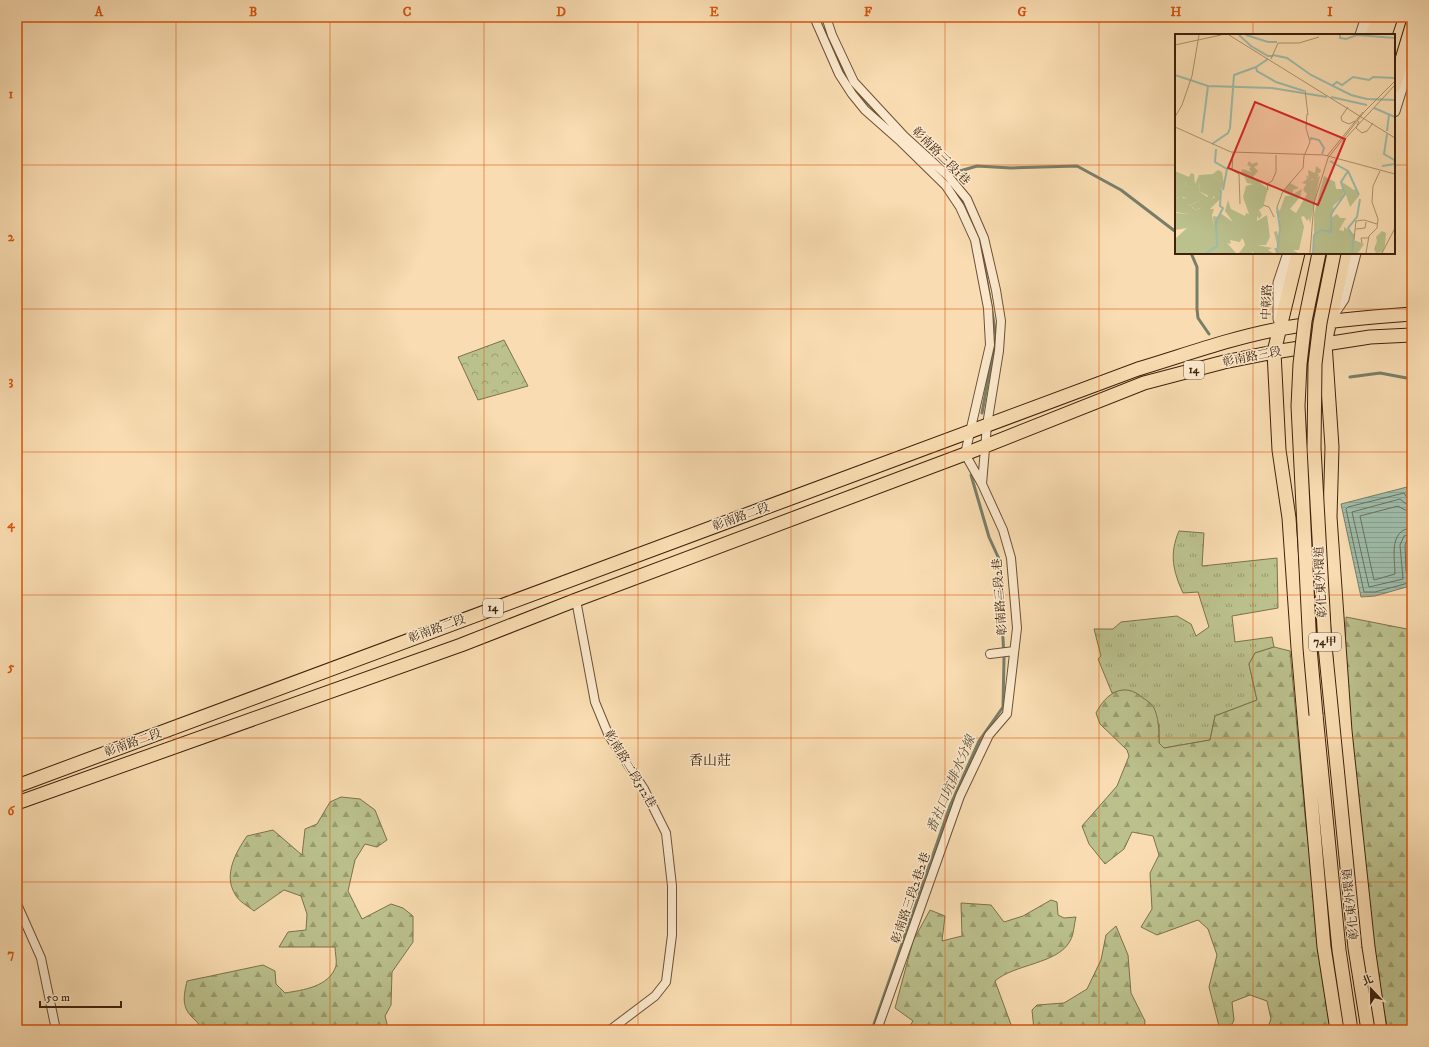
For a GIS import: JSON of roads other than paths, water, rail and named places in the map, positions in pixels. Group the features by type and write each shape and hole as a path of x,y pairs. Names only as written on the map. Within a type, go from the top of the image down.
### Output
{"main road":[{"path":"1372,34 1379,17"},
{"path":"1386,34 1391,17"},
{"path":"1395,54 1406,17"},
{"path":"1395,83 1412,26"},
{"path":"1274,352 1298,254"},
{"name":"彰化東外環道","path":"1319,254 1305,321 1300,364 1299,449 1312,670 1339,950 1351,1030"},
{"name":"彰化東外環道","path":"1334,254 1320,323 1315,364 1314,448 1325,646 1355,948 1368,1030"},
{"path":"1325,343 1345,254"},
{"name":"彰南路三段","path":"987,425 1138,369 1232,340 1279,329 1329,321 1412,314"},
{"name":"彰南路三段","path":"986,446 1144,383 1224,362 1325,343 1370,337 1412,335"},
{"name":"74甲","path":"1325,343 1332,447 1329,499 1338,645 1345,731 1368,947 1380,1030"},
{"name":"74甲","path":"1274,352 1279,450 1287,502 1324,947 1337,1030"},
{"name":"14","path":"969,431 987,425"},
{"name":"彰南路二段","path":"17,786 571,579 844,480 969,431"},
{"name":"14","path":"965,454 986,446"},
{"name":"彰南路二段","path":"17,803 461,645 576,600 965,454"},
{"name":"彰南路二段512巷","path":"571,579 576,600"},
{"path":"152,736 159,753"}],"street":[{"name":"彰南路三段1巷","path":"814,17 839,74 852,94 865,110 899,140 946,186 960,207 975,240 988,308 990,345 969,431 965,454"},
{"name":"彰南路三段1巷","path":"826,17 832,35 854,82 904,136 948,176 967,199 984,238 996,290 1001,321 999,351 987,425"},
{"path":"1361,34 1367,17"},
{"path":"1395,108 1412,54"},
{"name":"中彰路","path":"1279,329 1279,283 1289,254"},
{"path":"1329,321 1343,299 1355,254"},
{"path":"982,484 987,425"},
{"name":"彰南路三段2巷","path":"965,454 982,484 1004,530 1011,558 1016,628 1007,714"},
{"name":"彰南路二段512巷","path":"576,600 595,702 609,736 644,789 666,833 672,886 672,935 666,982 655,996 610,1030"},
{"path":"990,654 1014,651"},
{"name":"彰南路三段2巷2巷","path":"877,1030 960,796 989,735 1007,714"},
{"path":"17,904 41,958 56,1030"}],"water":[{"path":"1407,487 1412,508 1412,539 1409,545 1410,586 1375,596 1361,597 1341,504"}],"waterway":[{"name":"番社口坑排水分線","path":"819,17 821,25"},
{"name":"番社口坑排水分線","path":"833,50 851,86 880,116"},
{"path":"951,177 960,171 977,166 1011,168 1077,166 1121,190 1175,231"},
{"name":"番社口坑排水分線","path":"951,186 962,200 980,239 996,336 982,413"},
{"path":"1191,254 1197,267 1198,318 1209,334"},
{"path":"1350,377 1380,373 1412,379"},
{"name":"番社口坑排水分線","path":"872,1030 950,806 979,741 1003,707 1004,658 999,559 989,537 971,475"}],"district":[{"name":"香山莊","path":"710,761"}]}
